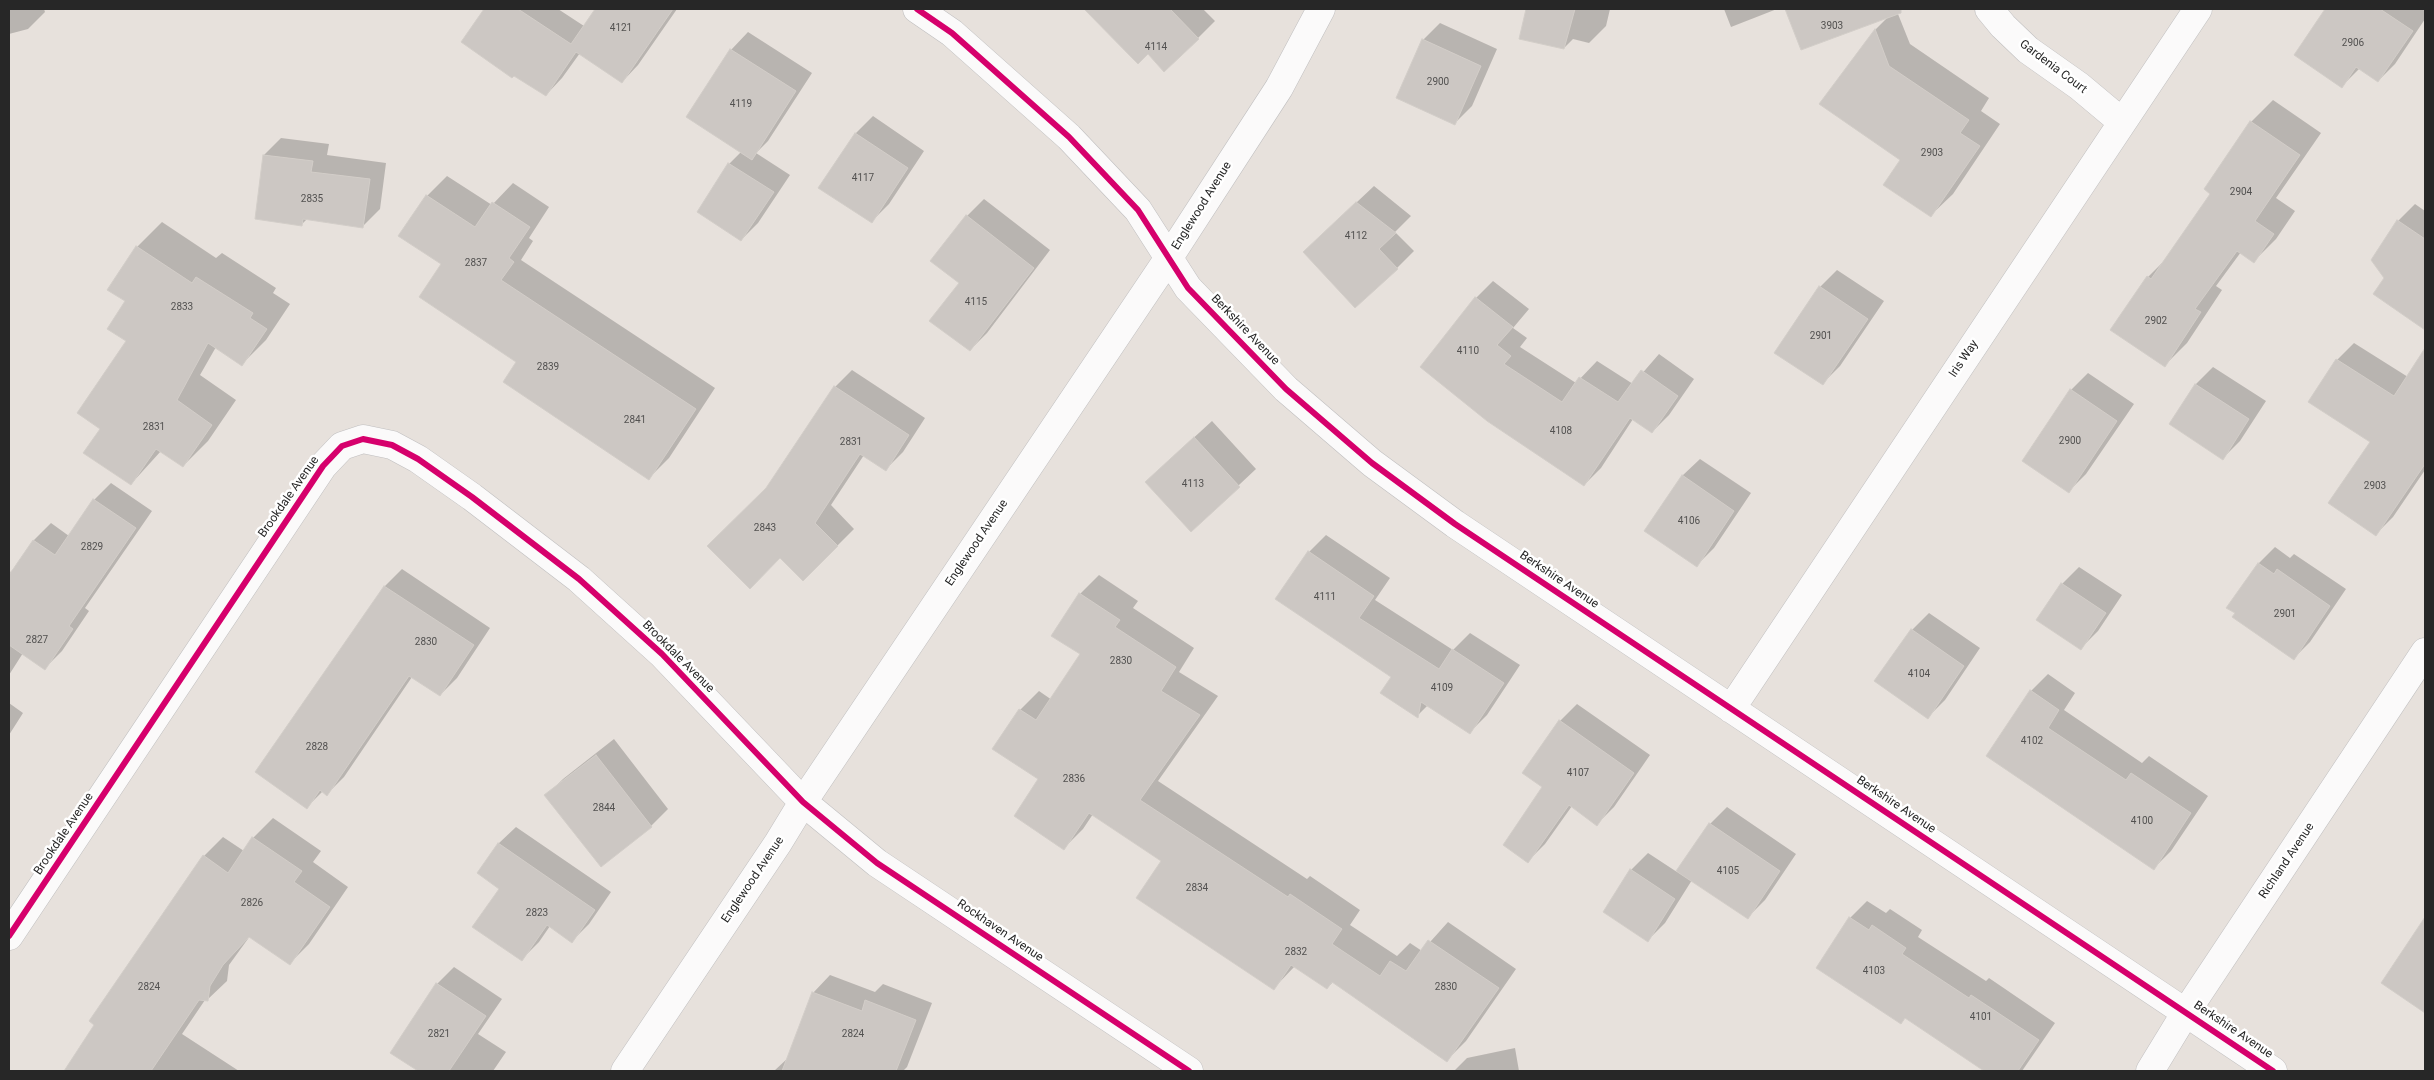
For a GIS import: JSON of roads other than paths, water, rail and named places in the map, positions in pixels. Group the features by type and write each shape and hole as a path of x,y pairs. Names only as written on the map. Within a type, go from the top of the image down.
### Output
{"street":[{"name":"Berkshire Avenue","path":"917,9 952,33 1069,137 1138,210 1188,288 1286,389 1372,463 1454,524 2273,1071"},
{"name":"Englewood Avenue","path":"625,1071 803,802 1168,259 1279,88 1320,9"},
{"name":"Gardenia Court","path":"1989,9 2003,26 2028,50 2079,86 2122,122"},
{"name":"Iris Way","path":"1731,709 2198,9"},
{"name":"Brookdale Avenue","path":"9,936 323,466 342,446 363,438 392,445 418,460 472,497 579,578 662,654 803,802"},
{"name":"Richland Avenue","path":"2150,1071 2186,1012 2425,652"},
{"name":"Rockhaven Avenue","path":"803,802 878,863 1190,1071"}]}
